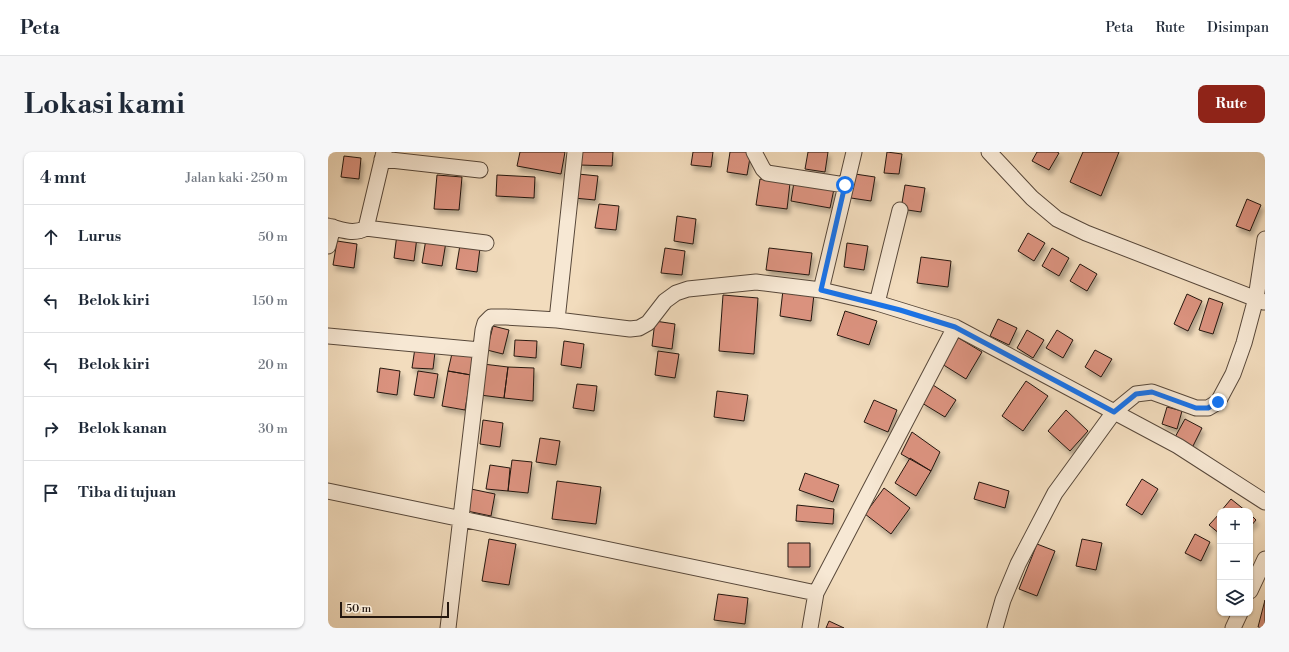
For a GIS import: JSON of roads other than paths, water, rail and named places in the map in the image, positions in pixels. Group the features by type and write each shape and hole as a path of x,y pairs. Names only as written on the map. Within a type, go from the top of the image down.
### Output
{"street":[{"path":"557,320 575,152"},
{"path":"754,152 763,169 767,173 845,185"},
{"path":"821,290 854,152"},
{"path":"989,152 1032,198 1057,219 1086,233 1261,300"},
{"path":"366,228 383,155 480,170"},
{"path":"877,303 900,210"},
{"path":"328,246 331,226 346,231 359,232 366,228 486,243"},
{"path":"995,628 1003,600 1018,564 1051,500 1114,412 1136,394 1152,392 1196,408 1208,408 1218,402 1233,374 1261,300 1265,239"},
{"path":"448,628 480,350 485,323 491,317 557,320 630,329 639,328 648,323 665,301 676,293 688,289 756,282 821,290 877,303 955,327 1178,446 1265,502"},
{"path":"810,628 816,593 955,327"},
{"path":"328,336 480,350"},
{"path":"328,491 816,593"},
{"path":"1253,585 1265,559"},
{"path":"1233,628 1239,616"}]}
